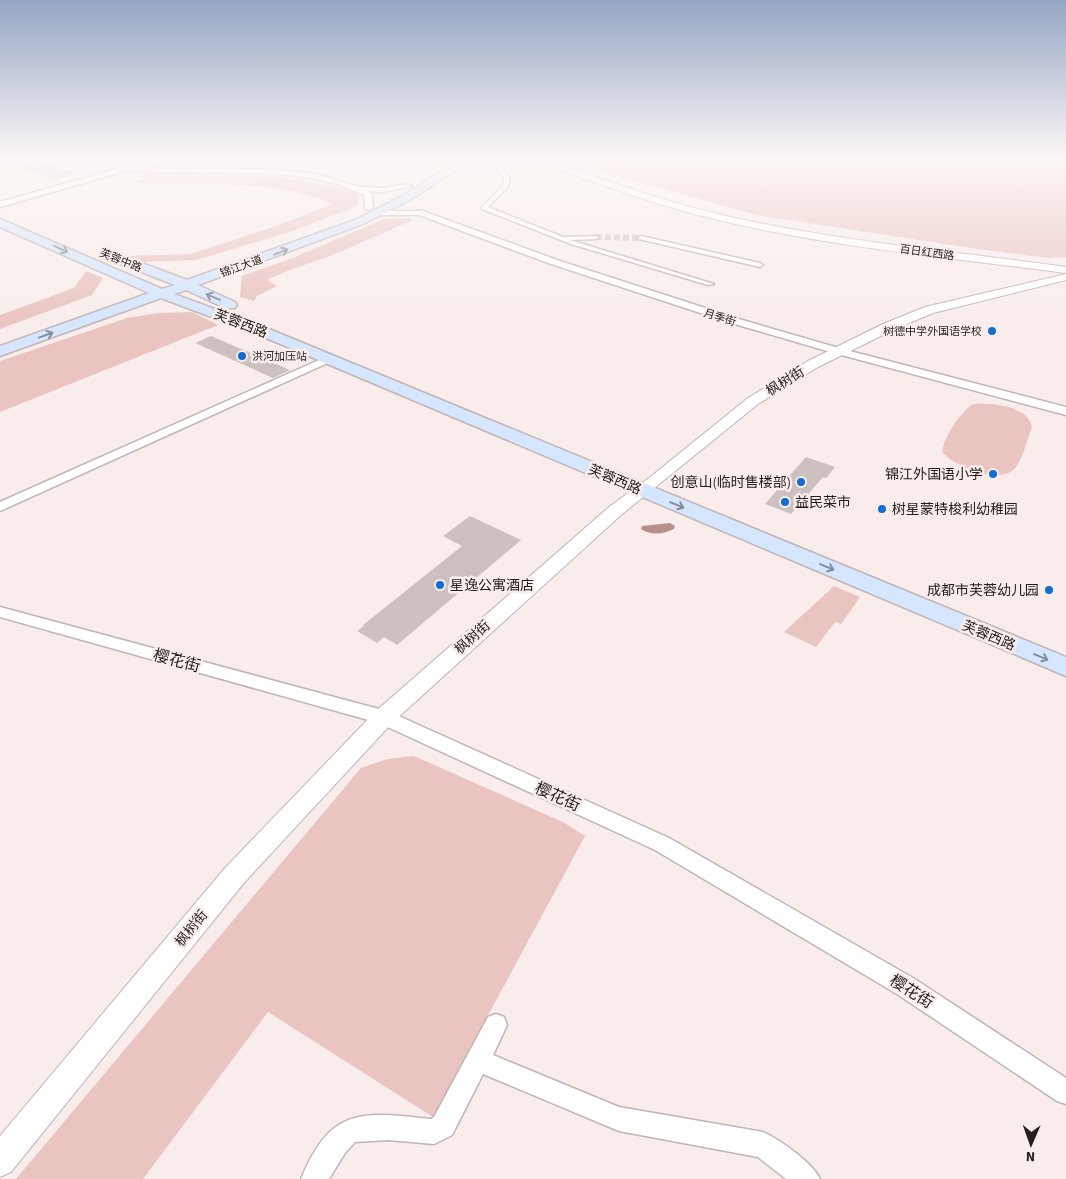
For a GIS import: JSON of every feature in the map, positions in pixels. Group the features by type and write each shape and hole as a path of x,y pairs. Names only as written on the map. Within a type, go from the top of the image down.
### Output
{"main road":[{"path":"3,212 54,233"},
{"name":"锦江大道","path":"0,351 166,286 341,220 367,212"},
{"name":"芙蓉中路","path":"0,222 166,286"},
{"name":"芙蓉中路","path":"98,251 166,286"},
{"name":"锦江大道","path":"0,338 166,286"},
{"name":"芙蓉西路","path":"166,286 328,359 1066,652"},
{"name":"芙蓉西路","path":"166,286 422,386 1066,667"}],"street":[{"name":"月季街","path":"405,212 420,213 632,289 838,352 1066,412"},
{"path":"497,212 509,216 528,227 559,238 710,284"},
{"name":"百日红西路","path":"701,212 754,225 843,240 1066,270"},
{"name":"百日红西路","path":"715,212 845,236 1066,266"},
{"path":"559,238 596,237"},
{"path":"641,238 760,265"},
{"name":"枫树街","path":"0,1161 234,876 384,717 615,511 649,486 753,401 813,364 888,327 929,310 1066,276"},
{"path":"0,507 328,359"},
{"name":"樱花街","path":"0,612 384,717 662,844 905,986 1066,1092"},
{"path":"314,1179 334,1147 345,1134 359,1128 434,1132 443,1126 496,1025"},
{"path":"477,1060 619,1119 763,1145 807,1179"}],"shaded area":[{"path":"311,212 342,212 293,231 196,260 142,262 128,256 191,254"},
{"path":"745,212 1066,212 1066,257 1050,258 978,249"},
{"path":"410,218 413,220 335,254 267,280 277,286 257,296 254,301 240,297 242,276 290,259 384,219"},
{"path":"86,271 103,278 92,295 0,329 0,315 74,288"},
{"path":"192,312 218,325 0,412 0,361 127,318 158,313"},
{"path":"974,404 1008,407 1024,414 1029,420 1032,427 1023,453 1019,463 1009,472 1000,475 990,475 968,469 943,453 945,441 953,426 964,412"},
{"path":"670,523 675,526 674,529 662,533 649,533 641,529 642,526"},
{"path":"834,586 860,597 841,624 835,622 816,647 784,632"},
{"path":"414,756 563,822 585,836 433,1117 268,1012 143,1179 16,1179 361,768 387,759"}],"building":[{"name":"洪河加压站","path":"211,336 290,370 273,378 195,343"},
{"name":"创意山(临时售楼部)","path":"806,457 835,467 826,478 823,477 791,514 765,504"},
{"name":"星逸公寓酒店","path":"470,516 521,540 397,645 384,637 377,643 357,631 462,546 443,536"}],"tunnel":[{"path":"596,237 641,238"}],"place":[{"name":"树德中学外国语学校","path":"992,331"},
{"name":"洪河加压站","path":"242,356"},
{"name":"锦江外国语小学","path":"993,474"},
{"name":"创意山(临时售楼部)","path":"801,482"},
{"name":"益民菜市","path":"785,502"},
{"name":"树星蒙特梭利幼稚园","path":"882,509"},
{"name":"星逸公寓酒店","path":"440,585"},
{"name":"成都市芙蓉幼儿园","path":"1049,590"}]}
